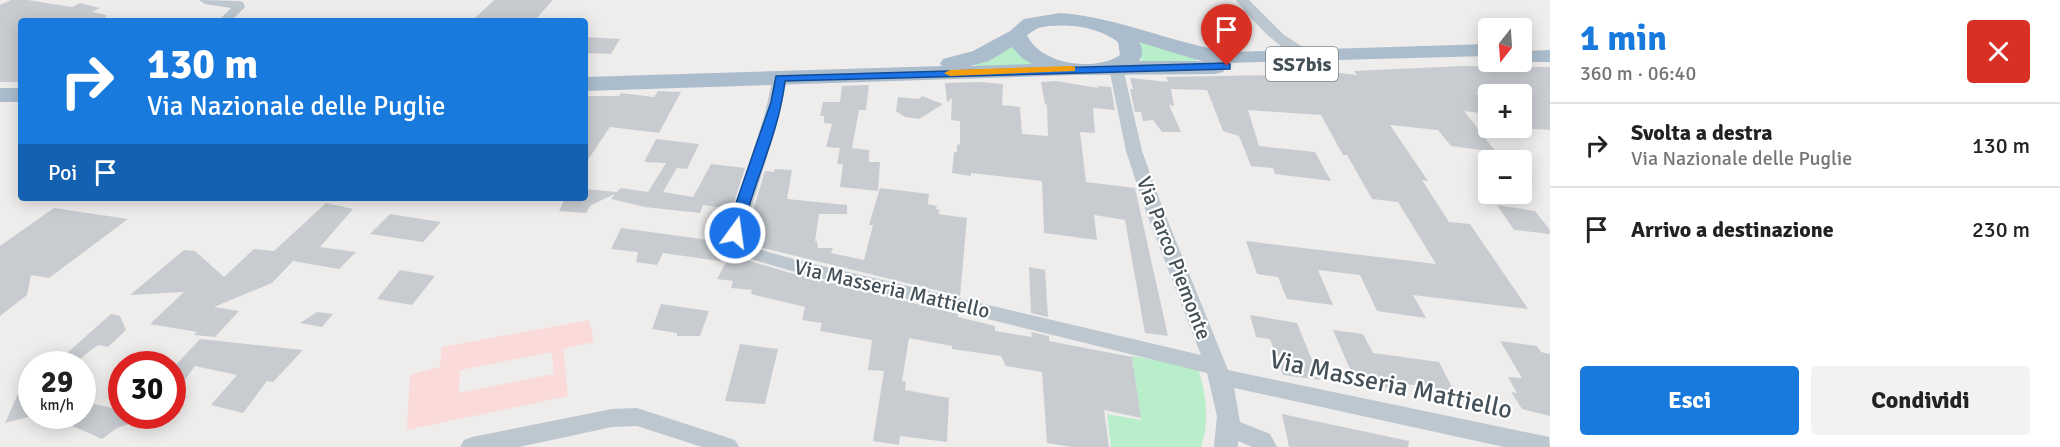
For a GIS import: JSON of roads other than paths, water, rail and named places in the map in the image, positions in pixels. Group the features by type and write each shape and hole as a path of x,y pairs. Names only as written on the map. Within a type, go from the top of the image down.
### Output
{"main road":[{"name":"SS7bis","path":"588,77 936,66 962,63 981,56 1017,35 1022,28 1044,20 1069,19 1095,23 1214,56 1478,50"},
{"name":"SS7bis","path":"1095,23 1122,35 1130,42 1133,50 1131,57 1114,68"},
{"name":"SS7bis","path":"1017,35 1018,43 1032,55 1056,65 1076,69"},
{"path":"1532,49 1550,48"},
{"path":"1532,57 1550,56"},
{"name":"SS7bis","path":"588,84 1478,58"},
{"path":"0,95 18,94"},
{"path":"0,103 18,103"}],"street":[{"path":"205,0 239,5 240,7 227,18"},
{"path":"1242,0 1269,27 1299,52 1306,55"},
{"name":"Via Parco Piemonte","path":"1114,68 1134,151 1154,209 1218,372 1228,437"},
{"name":"Via Masseria Mattiello","path":"780,78 777,102 741,206 735,233 751,253 795,266 969,306 1218,372 1549,447"},
{"path":"472,447 612,418 637,417 705,438 726,447"},
{"path":"1228,437 1262,441 1265,447"}]}
